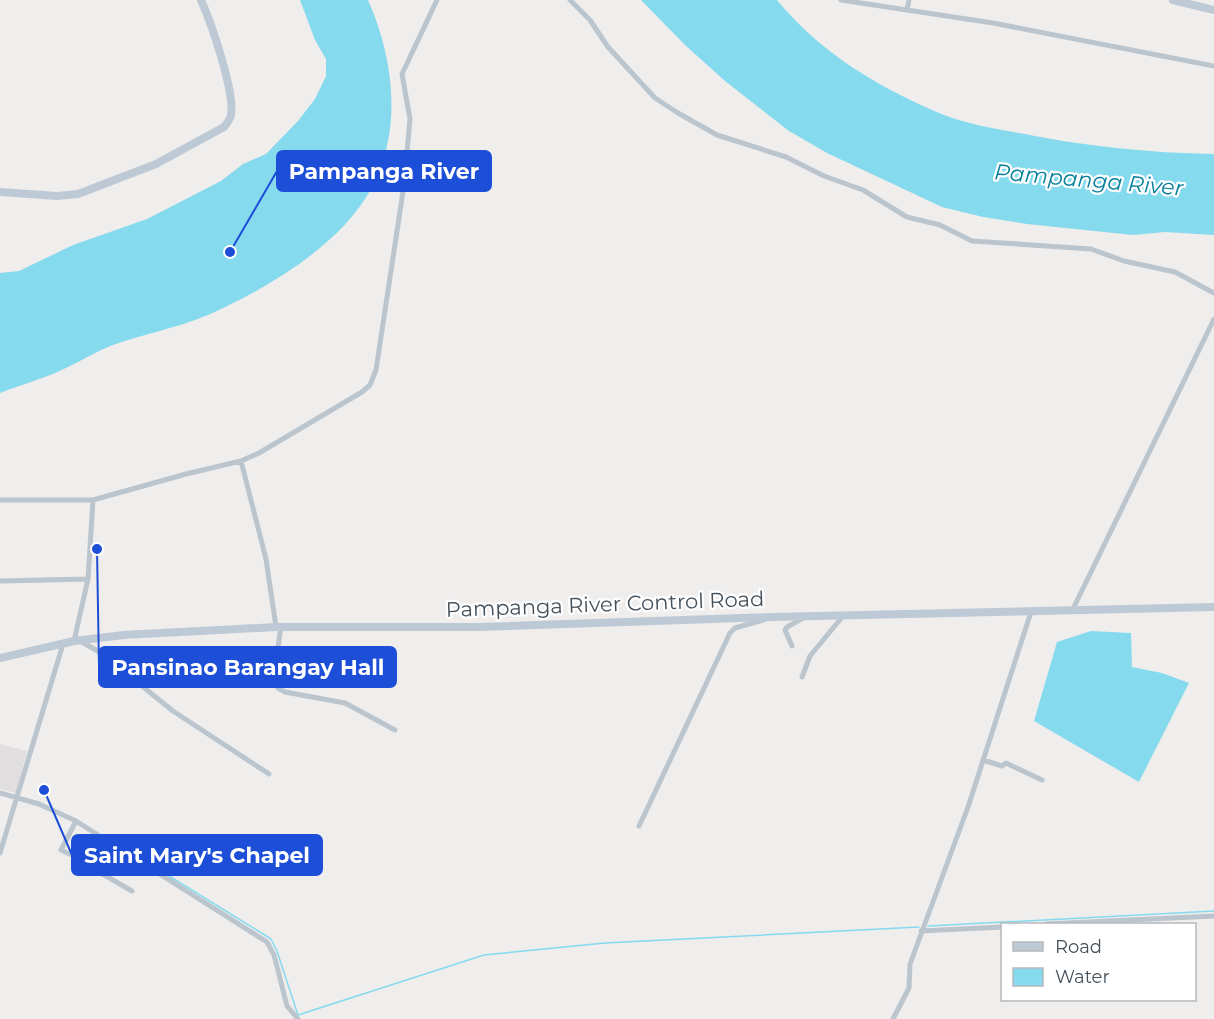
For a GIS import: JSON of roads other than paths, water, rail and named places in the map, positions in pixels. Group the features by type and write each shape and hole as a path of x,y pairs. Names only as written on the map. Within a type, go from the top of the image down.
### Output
{"main road":[{"path":"0,192 57,196 78,194 156,164 224,127 230,118 230,95 210,20 201,0"},
{"path":"1173,0 1214,10"},
{"name":"Pampanga River Control Road","path":"0,658 77,641 124,635 278,627 480,627 773,617 1214,607"}],"street":[{"path":"0,500 93,500 241,461 259,453 370,385 374,377 404,185 410,119 402,74 437,0"},
{"path":"570,0 591,20 608,47 655,98 717,135 786,157 824,176 863,190 907,217 940,225 972,241 1091,249 1124,261 1174,272 1214,293"},
{"path":"841,0 993,24 1214,66"},
{"path":"907,10 909,0"},
{"path":"1073,609 1214,319"},
{"path":"241,461 266,560 278,627 273,680 278,688 285,692 345,703 395,730"},
{"path":"93,500 88,579 77,641 101,653 173,711 269,774"},
{"path":"0,581 88,579"},
{"path":"893,1019 909,988 909,969 921,931 968,807 1031,612"},
{"path":"802,677 810,656 843,616"},
{"path":"639,826 730,633 735,628 773,617"},
{"path":"792,646 785,630 806,617"},
{"path":"0,853 63,644"},
{"path":"983,760 1002,766 1006,763 1042,780"},
{"path":"0,793 39,804 76,821 267,942 274,955 287,1006 298,1019"},
{"path":"76,821 61,849 86,861 85,864 132,891"},
{"path":"1067,923 1214,916"},
{"path":"921,931 1001,927"}],"water":[{"path":"300,0 368,0 384,46 391,94 388,143 371,189 357,210 341,229 300,264 254,292 196,320 113,345 60,371 0,393 0,273 19,271 73,245 147,219 221,181 243,164 266,154 298,121 315,99 326,76 326,59 315,40"},
{"path":"641,0 777,0 812,37 853,68 897,94 944,115 982,126 1067,142 1165,152 1214,154 1214,235 1165,232 1133,235 1027,224 942,207 827,153 789,131 725,81 685,45"},
{"path":"1091,631 1131,633 1132,667 1162,673 1189,683 1139,782 1034,721 1057,642"}],"waterway":[{"path":"161,871 271,939 298,1015 484,955 605,943 919,927"},
{"path":"928,926 1214,911"}],"place":[{"name":"Pampanga River","path":"230,252"},
{"name":"Pansinao Barangay Hall","path":"97,549"},
{"name":"Saint Mary's Chapel","path":"44,790"}]}
